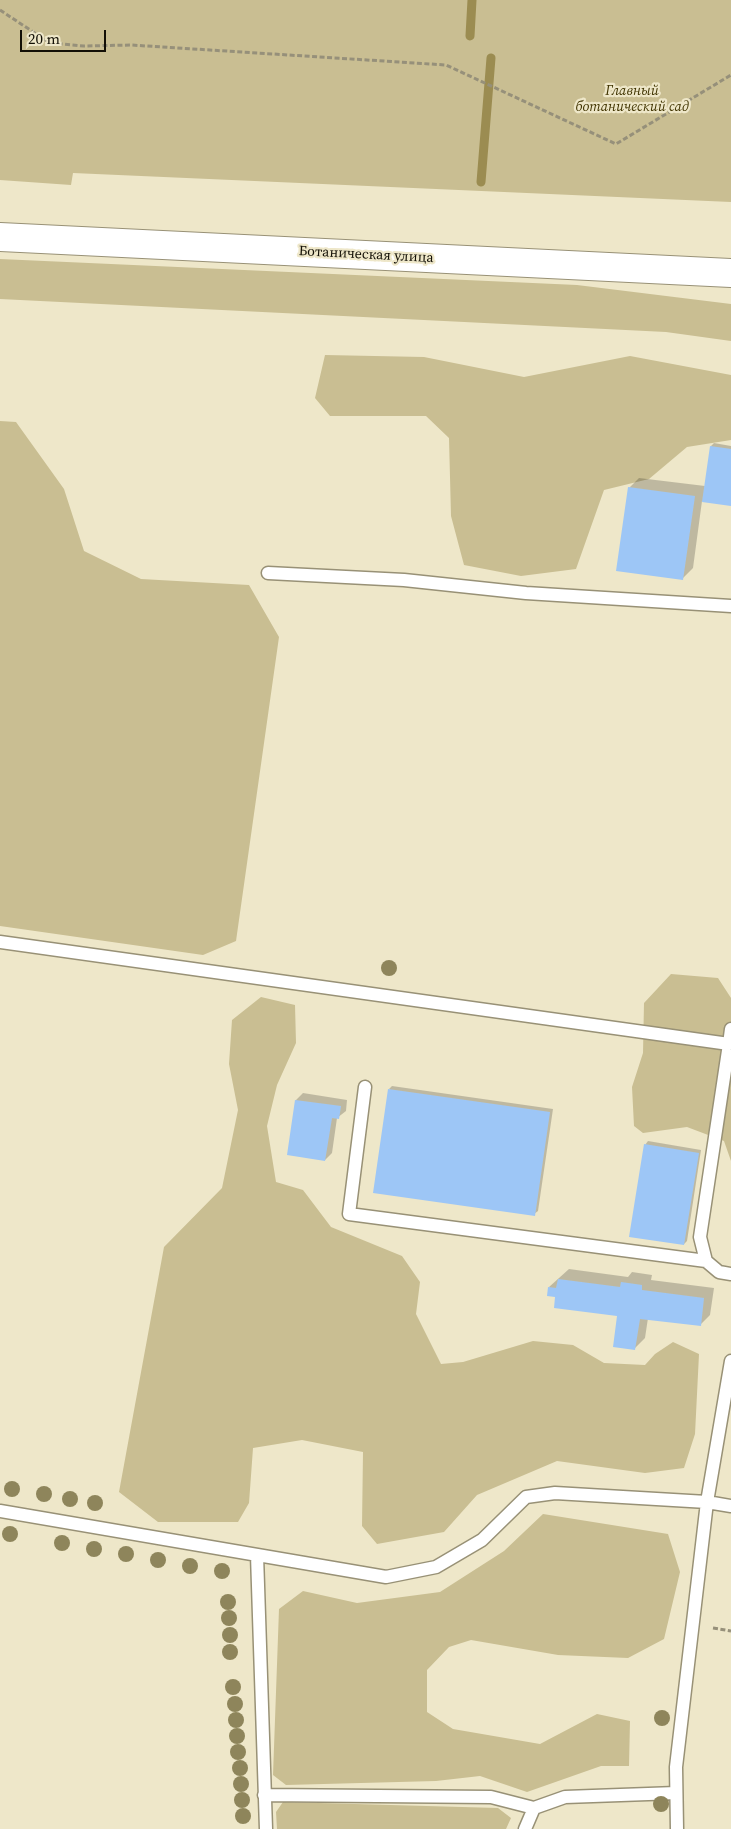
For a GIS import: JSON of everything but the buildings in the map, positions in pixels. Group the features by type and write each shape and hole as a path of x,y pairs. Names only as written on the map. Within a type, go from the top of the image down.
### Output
{"main road":[{"name":"Ботаническая улица","path":"0,237 731,273"}],"lane":[{"path":"268,573 404,580 526,593 731,606"},
{"path":"0,942 728,1044"},
{"path":"706,1261 700,1237 731,1029"},
{"path":"365,1086 349,1214 706,1261 720,1272 731,1274"},
{"path":"677,1829 676,1767 707,1502 731,1361"},
{"path":"0,1510 386,1577 436,1567 482,1540 526,1497 555,1493 707,1502 731,1506"},
{"path":"257,1555 266,1829"},
{"path":"264,1795 491,1797 534,1808 565,1797 676,1793"},
{"path":"525,1829 534,1808"}],"path":[{"path":"0,10 50,43 84,46 131,45 446,64 616,144 731,75"}],"green space":[{"name":"Главный ботанический сад","path":"0,0 731,0 731,202 73,173 71,185 0,180"},
{"path":"0,259 577,285 731,304 731,341 666,332 0,299"},
{"path":"325,355 424,357 524,377 630,356 731,375 731,440 687,447 649,479 604,490 576,569 521,576 464,565 451,516 449,438 426,416 330,416 315,398"},
{"path":"0,421 16,422 64,489 84,551 141,579 249,585 279,637 236,941 203,955 0,926"},
{"path":"671,974 718,978 731,998 731,1161 724,1141 687,1127 643,1133 634,1126 632,1087 643,1053 644,1003"},
{"path":"261,997 295,1005 296,1043 277,1085 267,1126 276,1182 303,1190 331,1227 402,1256 420,1282 416,1314 441,1364 463,1362 533,1341 573,1345 604,1363 645,1365 655,1354 673,1342 699,1354 695,1434 684,1468 645,1473 557,1461 477,1495 444,1532 377,1544 362,1526 363,1452 302,1440 253,1448 249,1503 238,1522 158,1522 119,1492 164,1247 222,1188 238,1110 229,1064 232,1020"},
{"path":"543,1514 668,1534 680,1572 664,1639 628,1658 558,1655 471,1640 449,1647 427,1670 427,1712 453,1729 540,1744 597,1714 630,1721 629,1766 601,1766 527,1792 480,1776 436,1781 286,1785 273,1775 279,1609 303,1591 357,1603 440,1592 504,1551"},
{"path":"283,1802 498,1808 511,1818 506,1829 277,1829 276,1812"}],"waterway":[{"path":"470,36 472,0"},
{"path":"481,182 491,58"}]}
